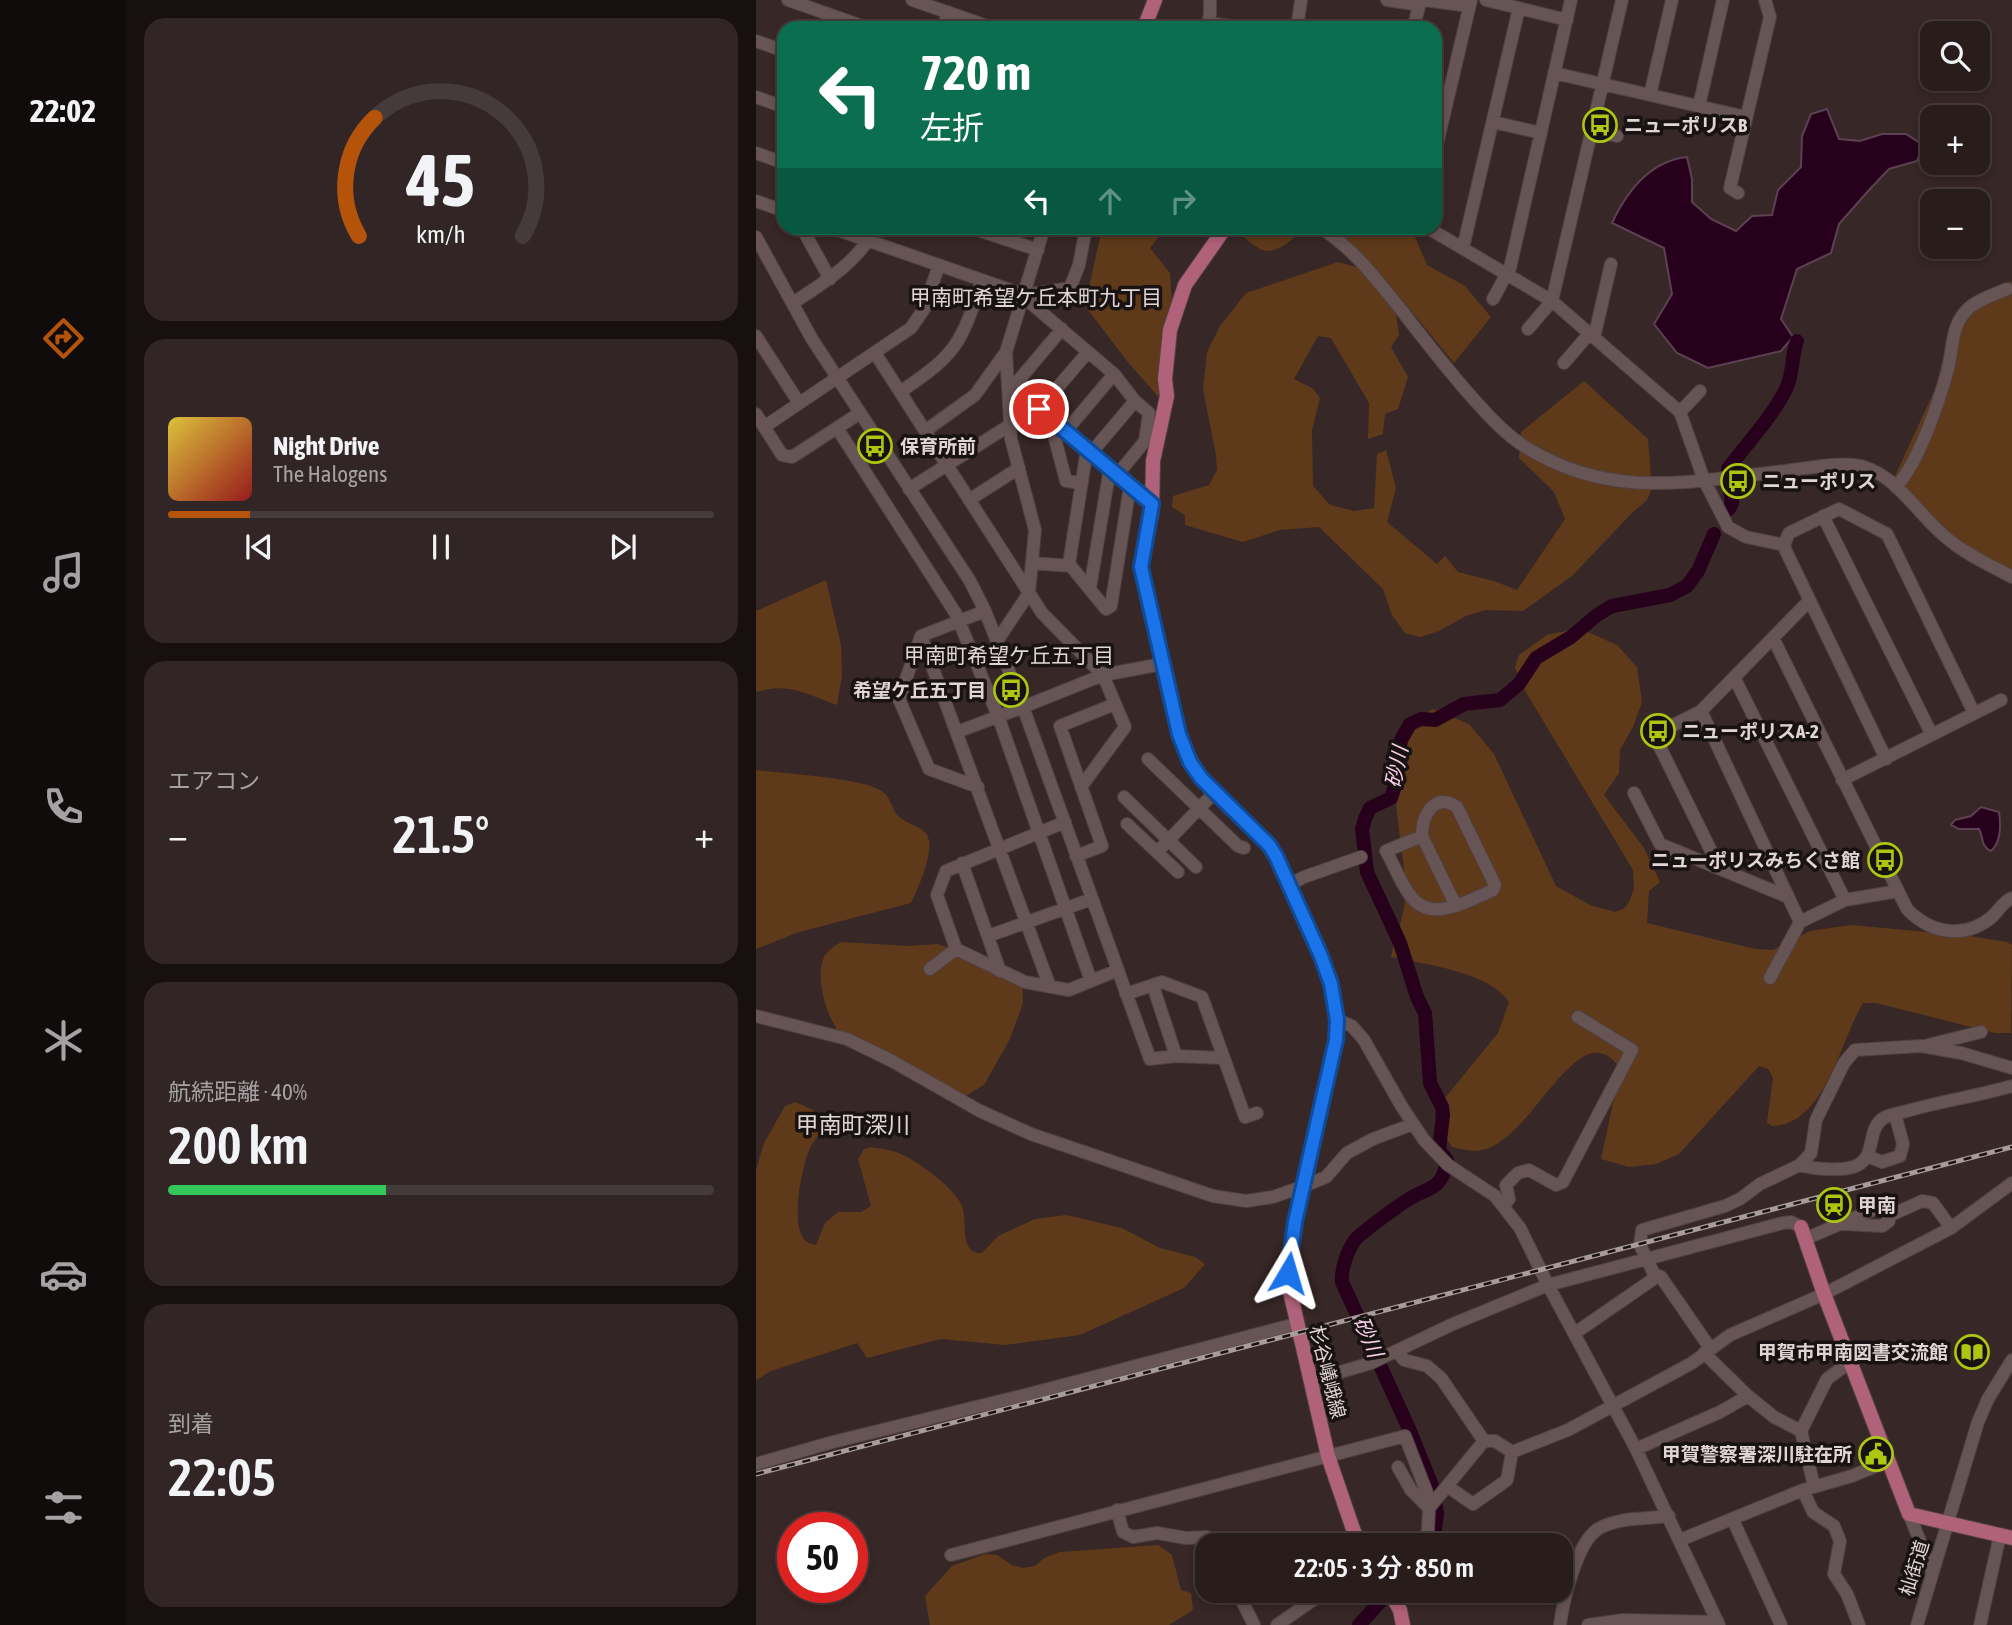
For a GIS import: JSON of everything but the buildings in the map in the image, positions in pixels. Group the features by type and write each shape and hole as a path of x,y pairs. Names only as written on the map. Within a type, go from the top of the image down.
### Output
{"main road":[{"path":"1147,21 1155,0"},
{"name":"杉谷嶬峨線","path":"1220,235 1185,285 1173,318 1165,379 1167,396 1153,461 1152,504 1141,567 1162,664 1184,747 1201,778 1214,793 1269,845 1329,977 1337,1020 1332,1063 1289,1259 1289,1287 1328,1455 1355,1533"},
{"path":"1803,1233 1909,1514 2006,1536"},
{"path":"1396,1603 1403,1625"}],"street":[{"path":"788,0 805,3 850,21"},
{"path":"912,0 973,21"},
{"path":"1208,21 1210,0"},
{"path":"1298,21 1301,0"},
{"path":"1387,0 1470,3 1442,123"},
{"path":"1486,0 1567,20"},
{"path":"1493,299 1508,275 1571,0"},
{"path":"1528,329 1552,301 1622,0"},
{"path":"1650,95 1672,0"},
{"path":"1699,106 1723,0"},
{"path":"1738,193 1730,188 1770,17 1765,0"},
{"path":"1415,21 1422,2"},
{"path":"1463,248 1519,8"},
{"path":"945,21 948,12"},
{"path":"756,41 777,48"},
{"path":"1554,73 1746,117"},
{"path":"756,97 777,104"},
{"path":"1493,122 1541,133"},
{"path":"1592,130 1617,136"},
{"path":"756,153 777,160"},
{"path":"756,201 777,208"},
{"path":"806,235 830,279"},
{"path":"854,235 1025,295 1070,288 1079,265 1085,235"},
{"path":"793,303 830,279 871,235"},
{"path":"993,235 1038,250"},
{"path":"925,431 975,395 1006,352 1042,235"},
{"path":"1332,235 1365,264 1495,423 1526,447 1565,466 1608,480 1652,484 1854,465 1883,476 1948,540 2012,576"},
{"path":"1440,235 1552,301 1680,412 1704,480 1728,527 1746,537 1784,545"},
{"path":"757,242 812,340 970,581 985,611 1023,707 1150,1059 1177,1056 1223,1058"},
{"path":"1564,363 1591,336 1611,264"},
{"path":"764,427 905,333 920,318 939,265"},
{"path":"900,392 940,364 957,345 968,324 982,280"},
{"path":"1896,487 1906,475 1943,389 1955,327 1966,311 2007,289"},
{"path":"1025,295 1027,300 1114,374 1135,401 1149,413 1146,442 1113,472 1090,588"},
{"path":"1011,386 1062,329"},
{"path":"756,336 799,403"},
{"path":"997,641 1029,593 1035,530 1018,468 1010,425 1011,386 1006,352"},
{"path":"1044,412 1088,352"},
{"path":"875,354 1042,613 1103,675 1125,727 1081,787"},
{"path":"1066,431 1114,374"},
{"path":"1011,386 1152,504"},
{"path":"1680,412 1700,391"},
{"path":"1130,486 1111,606 1106,609 1069,564 1089,451 1135,401"},
{"path":"1044,412 1066,481 1082,483"},
{"path":"756,414 782,455 792,457 860,413"},
{"path":"909,489 1010,425"},
{"path":"836,428 959,622 998,716 1091,981"},
{"path":"970,500 1018,468"},
{"path":"1886,759 1784,545 1789,533 1839,509 1887,534 1974,713"},
{"path":"1823,516 1932,736"},
{"path":"1032,563 1071,566"},
{"path":"1720,869 1654,735 1701,711 1809,601"},
{"path":"921,636 985,611"},
{"path":"921,636 1050,987"},
{"path":"921,636 899,699 929,769 978,787"},
{"path":"1773,638 1907,909 1927,926 1958,931 1983,923 2012,898"},
{"path":"957,732 1103,675 1129,668 1162,664"},
{"path":"1734,677 1845,900"},
{"path":"1842,780 2001,700"},
{"path":"1076,856 1102,846 1059,726 1115,704"},
{"path":"1701,711 1800,922"},
{"path":"1148,759 1238,846 1244,848"},
{"path":"1157,852 1214,793"},
{"path":"1634,793 1660,844 1788,897"},
{"path":"1124,797 1196,867"},
{"path":"1422,836 1386,851 1412,898 1420,905 1439,909 1456,906 1493,890 1495,885 1457,807 1447,802 1435,804 1422,820 1422,836 1456,906"},
{"path":"1065,822 946,871 937,895 956,949 1025,982 1069,990 1118,970"},
{"path":"1127,824 1178,872"},
{"path":"1289,886 1304,877 1361,857"},
{"path":"962,863 1000,971"},
{"path":"1770,978 1800,922 1845,900 1898,891"},
{"path":"988,936 1092,899"},
{"path":"930,969 956,949"},
{"path":"1126,994 1162,982 1202,997 1245,1117 1257,1114"},
{"path":"1153,986 1177,1056"},
{"path":"756,1016 847,1039 980,1111 1031,1134 1200,1192 1247,1201 1273,1196 1326,1177 1347,1153 1373,1139 1413,1125"},
{"path":"1504,1206 1509,1199 1506,1185 1518,1173 1529,1170 1556,1185 1563,1182 1632,1050 1578,1017"},
{"path":"1337,1020 1352,1026 1364,1040 1424,1140 1448,1165 1495,1196 1520,1228 1636,1449 1719,1624 1623,1620 1588,1625"},
{"path":"1801,1431 1774,1417 1748,1396 1707,1351 1661,1278 1654,1274 1640,1244 1642,1230 1725,1206 1760,1184 1800,1165 1811,1153 1816,1120 1844,1063 1855,1050 1921,1046 1981,1032"},
{"path":"1921,1046 1961,1053 2012,1068"},
{"path":"1800,1165 1810,1169 1853,1167 1867,1156 1874,1128 1880,1121 1935,1103 2012,1086"},
{"path":"1867,1156 1882,1161 1900,1156 1903,1144 1895,1114"},
{"path":"1512,1452 1568,1430 1692,1363 1730,1335 1824,1294 1951,1228 2012,1183"},
{"path":"1310,1381 1372,1362 1548,1285 1783,1223 1791,1222 1803,1233 1864,1220 1877,1208 1884,1208 1889,1216 1922,1201 1933,1203 1951,1228"},
{"path":"1575,1333 1652,1280 1654,1274"},
{"path":"756,1464 1296,1324"},
{"path":"1391,1354 1427,1366 1441,1378 1484,1441"},
{"name":"杣街道","path":"1917,1625 1978,1422 1988,1399 2012,1360"},
{"path":"1850,1362 1827,1379 1801,1431 1813,1512 1834,1526 1840,1541 1834,1574 1847,1594 1859,1625"},
{"path":"1636,1449 1720,1412 1748,1396"},
{"path":"951,1555 1405,1436 1433,1504"},
{"path":"1484,1441 1495,1441 1512,1452"},
{"path":"1427,1533 1433,1504 1484,1441"},
{"path":"1447,1486 1473,1504 1507,1480 1512,1452"},
{"path":"1680,1540 1808,1488 1852,1476 1888,1461"},
{"path":"1398,1467 1411,1490 1433,1504"},
{"path":"1117,1510 1123,1532 1133,1537 1166,1533 1195,1538"},
{"path":"1909,1514 1933,1571"},
{"path":"1560,1625 1580,1552 1596,1530 1612,1523 1669,1516"},
{"path":"1733,1520 1781,1625"},
{"path":"1980,1625 2006,1536"},
{"path":"1243,1603 1254,1625"},
{"path":"1277,1625 1309,1603"}],"shaded area":[{"path":"1827,109 1839,139 1860,141 1882,134 1906,134 1920,143 1917,161 1889,169 1839,224 1831,253 1797,269 1781,319 1793,337 1781,351 1708,368 1677,353 1654,324 1672,294 1664,248 1612,223 1633,189 1651,171 1662,164 1687,157 1692,179 1692,202 1711,219 1736,231 1752,216 1772,215 1778,190 1801,167 1802,136 1811,114"},
{"path":"1100,235 1160,235 1150,248 1170,273 1172,303 1163,402 1127,361 1085,306"},
{"path":"1241,235 1297,235 1273,250 1266,251"},
{"path":"1340,235 1414,235 1427,265 1465,286 1491,317 1454,363 1385,279 1376,286 1396,313 1399,335 1391,347 1408,377 1398,409 1385,414 1383,434 1368,439 1369,403 1331,338 1318,336 1294,379 1312,388 1320,398 1312,430 1313,486 1330,505 1354,511 1374,508 1377,454 1386,450 1396,488 1387,522 1437,564 1445,556 1458,572 1517,590 1565,519 1554,492 1519,458 1521,432 1584,381 1648,439 1652,488 1647,500 1572,576 1523,611 1485,610 1420,637 1405,633 1392,615 1383,589 1319,527 1280,530 1243,542 1185,525 1185,515 1172,507 1173,496 1209,485 1217,470 1203,389 1207,352 1220,326 1246,293 1338,262 1363,269 1374,266"},
{"path":"2012,281 2012,572 1962,543 1932,520 1918,507 1895,476 1936,387 1949,333 1999,288"},
{"path":"826,580 841,645 842,676 837,705 788,689 756,692 756,611"},
{"path":"1579,628 1617,645 1637,667 1642,702 1633,727 1620,750 1619,773 1604,795 1644,848 1660,882 1649,891 1647,923 1755,949 1773,950 1810,931 1851,925 2007,942 2012,945 2011,1033 1995,1033 1876,1003 1863,1003 1829,1079 1805,1112 1790,1122 1771,1126 1767,1122 1773,1078 1768,1069 1759,1066 1679,1154 1656,1164 1629,1167 1601,1159 1620,1070 1609,1056 1592,1053 1569,1068 1525,1119 1501,1141 1480,1150 1452,1147 1438,1122 1440,1104 1498,1033 1509,1002 1500,992 1472,976 1391,957 1405,899 1396,795 1396,769 1401,744 1413,724 1433,709 1469,724 1494,754 1556,886 1590,905 1615,912 1625,908 1634,888 1633,870 1521,684 1515,667 1519,655 1547,635"},
{"path":"756,770 860,783 883,792 897,815 925,832 928,838 928,856 911,903 799,932 756,949"},
{"path":"1981,807 1999,812 1998,838 1991,851 1984,844 1979,829 1959,829 1951,825 1955,820 1971,816"},
{"path":"841,942 910,946 937,944 991,959 1022,980 1023,1003 1010,1039 984,1085 965,1096 842,1036 827,1009 820,976 824,957 831,948"},
{"path":"795,1102 819,1114 828,1125 811,1146 801,1180 798,1223 801,1234 810,1243 816,1245 825,1223 838,1212 861,1212 871,1206 858,1159 864,1149 870,1147 903,1155 948,1187 963,1209 965,1237 970,1249 975,1252 982,1253 998,1236 1035,1219 1066,1215 1122,1228 1160,1248 1195,1257 1205,1264 1184,1288 1080,1335 1005,1345 941,1339 867,1358 857,1343 771,1371 756,1380 756,1170 764,1143 785,1106"},
{"path":"1158,1545 1172,1555 1181,1590 1191,1593 1193,1610 1169,1625 930,1625 925,1596 952,1566 985,1554 997,1555 1012,1565 1023,1568 1035,1566 1044,1558 1060,1552"}],"waterway":[{"name":"砂川","path":"1728,469 1766,421 1786,389 1797,341"},
{"name":"砂川","path":"1729,509 1732,503 1730,490"},
{"name":"砂川","path":"1447,1160 1439,1150 1443,1115 1430,1083 1425,1013 1417,997 1400,943 1367,872 1362,829 1365,819 1370,808 1391,798 1401,740 1410,724 1421,719 1435,720 1464,704 1500,700 1519,684 1536,658 1571,637 1597,615 1612,606 1670,595 1687,586 1698,571 1714,534"},
{"name":"砂川","path":"1435,1533 1437,1513 1433,1488 1342,1277 1345,1260 1355,1240 1404,1202 1435,1185 1445,1169"},
{"name":"砂川","path":"1359,1625 1379,1603"}],"railway":[{"path":"756,1474 2012,1147"}],"place":[{"name":"ニューポリスB","path":"1600,125"},
{"name":"保育所前","path":"875,446"},
{"name":"ニューポリス","path":"1738,481"},
{"name":"希望ケ丘五丁目","path":"1011,690"},
{"name":"ニューポリスA-2","path":"1658,731"},
{"name":"ニューポリスみちくさ館","path":"1885,860"},
{"name":"甲南","path":"1834,1205"},
{"name":"甲賀市甲南図書交流館","path":"1972,1352"},
{"name":"甲賀警察署深川駐在所","path":"1876,1454"}],"district":[{"name":"甲南町希望ケ丘本町九丁目","path":"1036,298"},
{"name":"甲南町希望ケ丘五丁目","path":"1009,656"},
{"name":"甲南町深川","path":"853,1125"}],"route":[{"path":"1039,409 1152,504 1141,567 1179,734 1190,762 1201,778 1269,845 1276,856 1331,984 1337,1020 1336,1040 1295,1222 1288,1273"}]}
